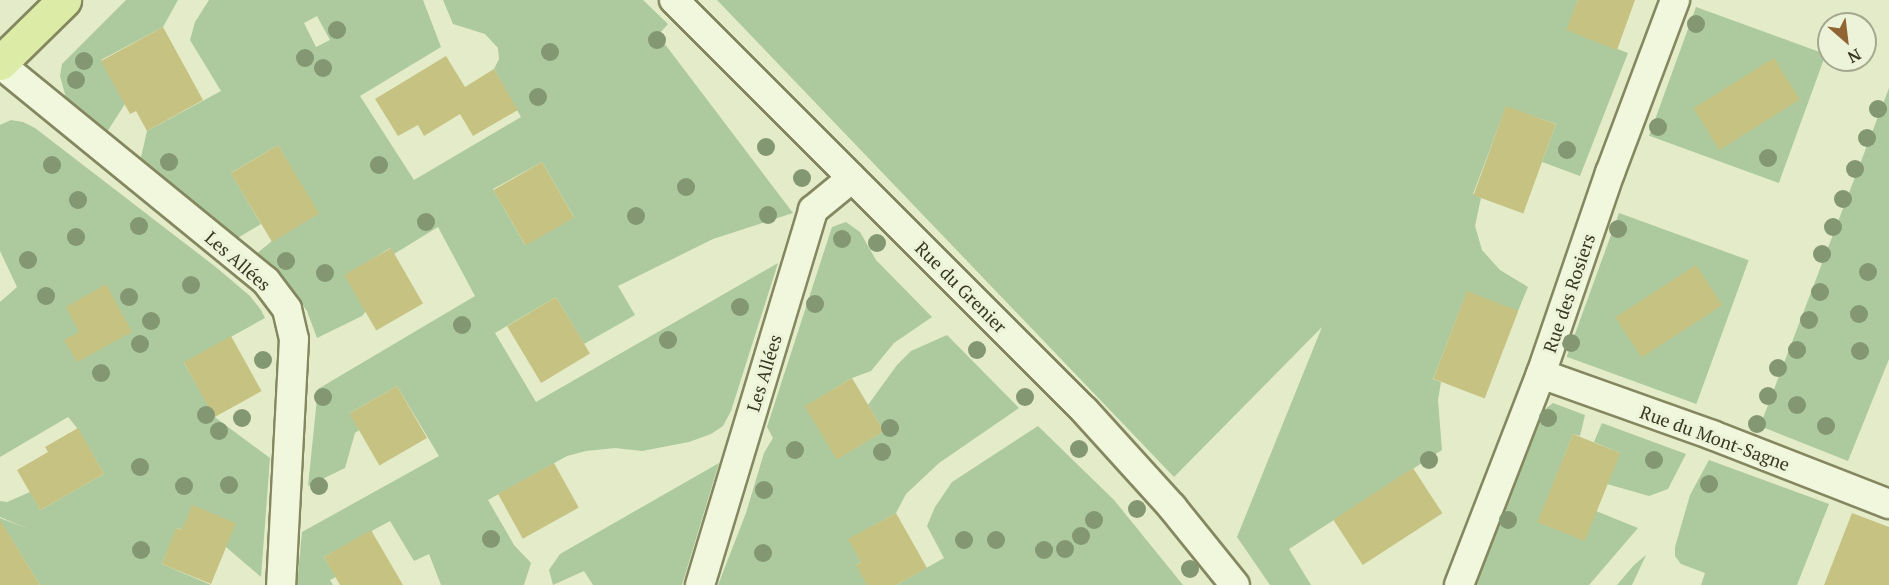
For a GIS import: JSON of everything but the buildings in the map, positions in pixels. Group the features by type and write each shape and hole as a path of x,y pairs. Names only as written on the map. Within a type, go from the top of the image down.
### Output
{"main road":[{"path":"0,63 64,0"}],"street":[{"name":"Rue du Grenier","path":"674,0 1085,411 1172,507 1235,585"},
{"name":"Rue des Rosiers","path":"1459,585 1541,374 1610,173 1675,0"},
{"name":"Les Allées","path":"0,63 266,281 287,309 294,339 281,585"},
{"name":"Les Allées","path":"700,585 813,210 852,178"},
{"name":"Rue du Mont-Sagne","path":"1541,374 1712,435 1889,504"}],"green space":[{"path":"126,0 178,0 163,27 101,60 125,104 105,135 75,110 66,98 60,76 62,64"},
{"path":"209,0 423,0 441,47 360,96 414,180 521,117 494,69 499,59 498,48 485,34 453,24 443,0 643,0 668,24 658,35 793,213 713,239 618,286 635,315 584,344 556,297 495,333 536,402 778,263 731,411 723,426 711,434 689,442 642,451 615,448 586,451 567,456 488,500 514,545 531,563 524,585 441,585 429,554 414,561 390,521 324,557 336,577 330,580 333,585 297,585 302,532 439,456 397,386 350,413 359,430 355,433 345,468 308,486 318,389 475,296 438,227 394,254 390,248 345,276 366,311 362,316 317,338 307,311 288,285 255,255 272,241 318,214 278,145 231,173 261,224 236,239 139,166 147,131 221,91 190,40 195,22","holes":["317,16 330,40 316,47 304,23","542,162 574,217 525,245 493,189"]},
{"path":"717,0 1578,0 1567,30 1628,53 1580,176 1542,162 1556,124 1506,107 1473,194 1481,198 1475,226 1482,250 1500,270 1528,287 1518,311 1467,292 1433,379 1441,382 1438,400 1442,450 1289,549 1311,585 1270,585 1237,537 1322,327 1174,477"},
{"path":"1696,7 1817,51 1817,72 1819,72 1779,183 1649,136"},
{"path":"1889,88 1889,359 1848,461 1760,426"},
{"path":"11,120 23,122 35,128 217,268 250,296 261,310 265,318 184,363 216,418 270,458 261,577 226,547 177,528 162,564 211,585 40,585 9,535 0,531 0,518 29,529 0,517 0,501 7,502 30,492 40,510 104,474 78,429 68,417 0,457 0,302 17,287 0,251 0,125"},
{"path":"1619,213 1749,260 1696,404 1567,357"},
{"path":"846,222 860,232 876,260 932,317 894,343 871,371 852,378 806,406 837,459 884,431 868,405 897,365 911,351 947,335 1019,408 939,463 906,494 896,513 849,539 861,562 856,565 875,585 718,585 746,513 764,453 773,438 767,427 832,227"},
{"path":"1553,403 1585,415 1580,436 1573,434 1538,522 1583,540 1596,511 1638,528 1589,585 1474,585 1540,413"},
{"path":"1602,423 1686,454 1668,489 1649,496 1607,484 1620,453 1594,442"},
{"path":"1038,426 1114,500 1183,585 896,585 944,558 927,526 935,507 952,482"},
{"path":"1709,460 1829,504 1797,585 1701,585 1705,573 1681,564 1675,556 1675,547 1690,495"},
{"path":"719,463 682,585 593,585 584,571 553,585 549,570 560,554"},
{"path":"1646,555 1632,585 1617,585 1634,565"}]}
